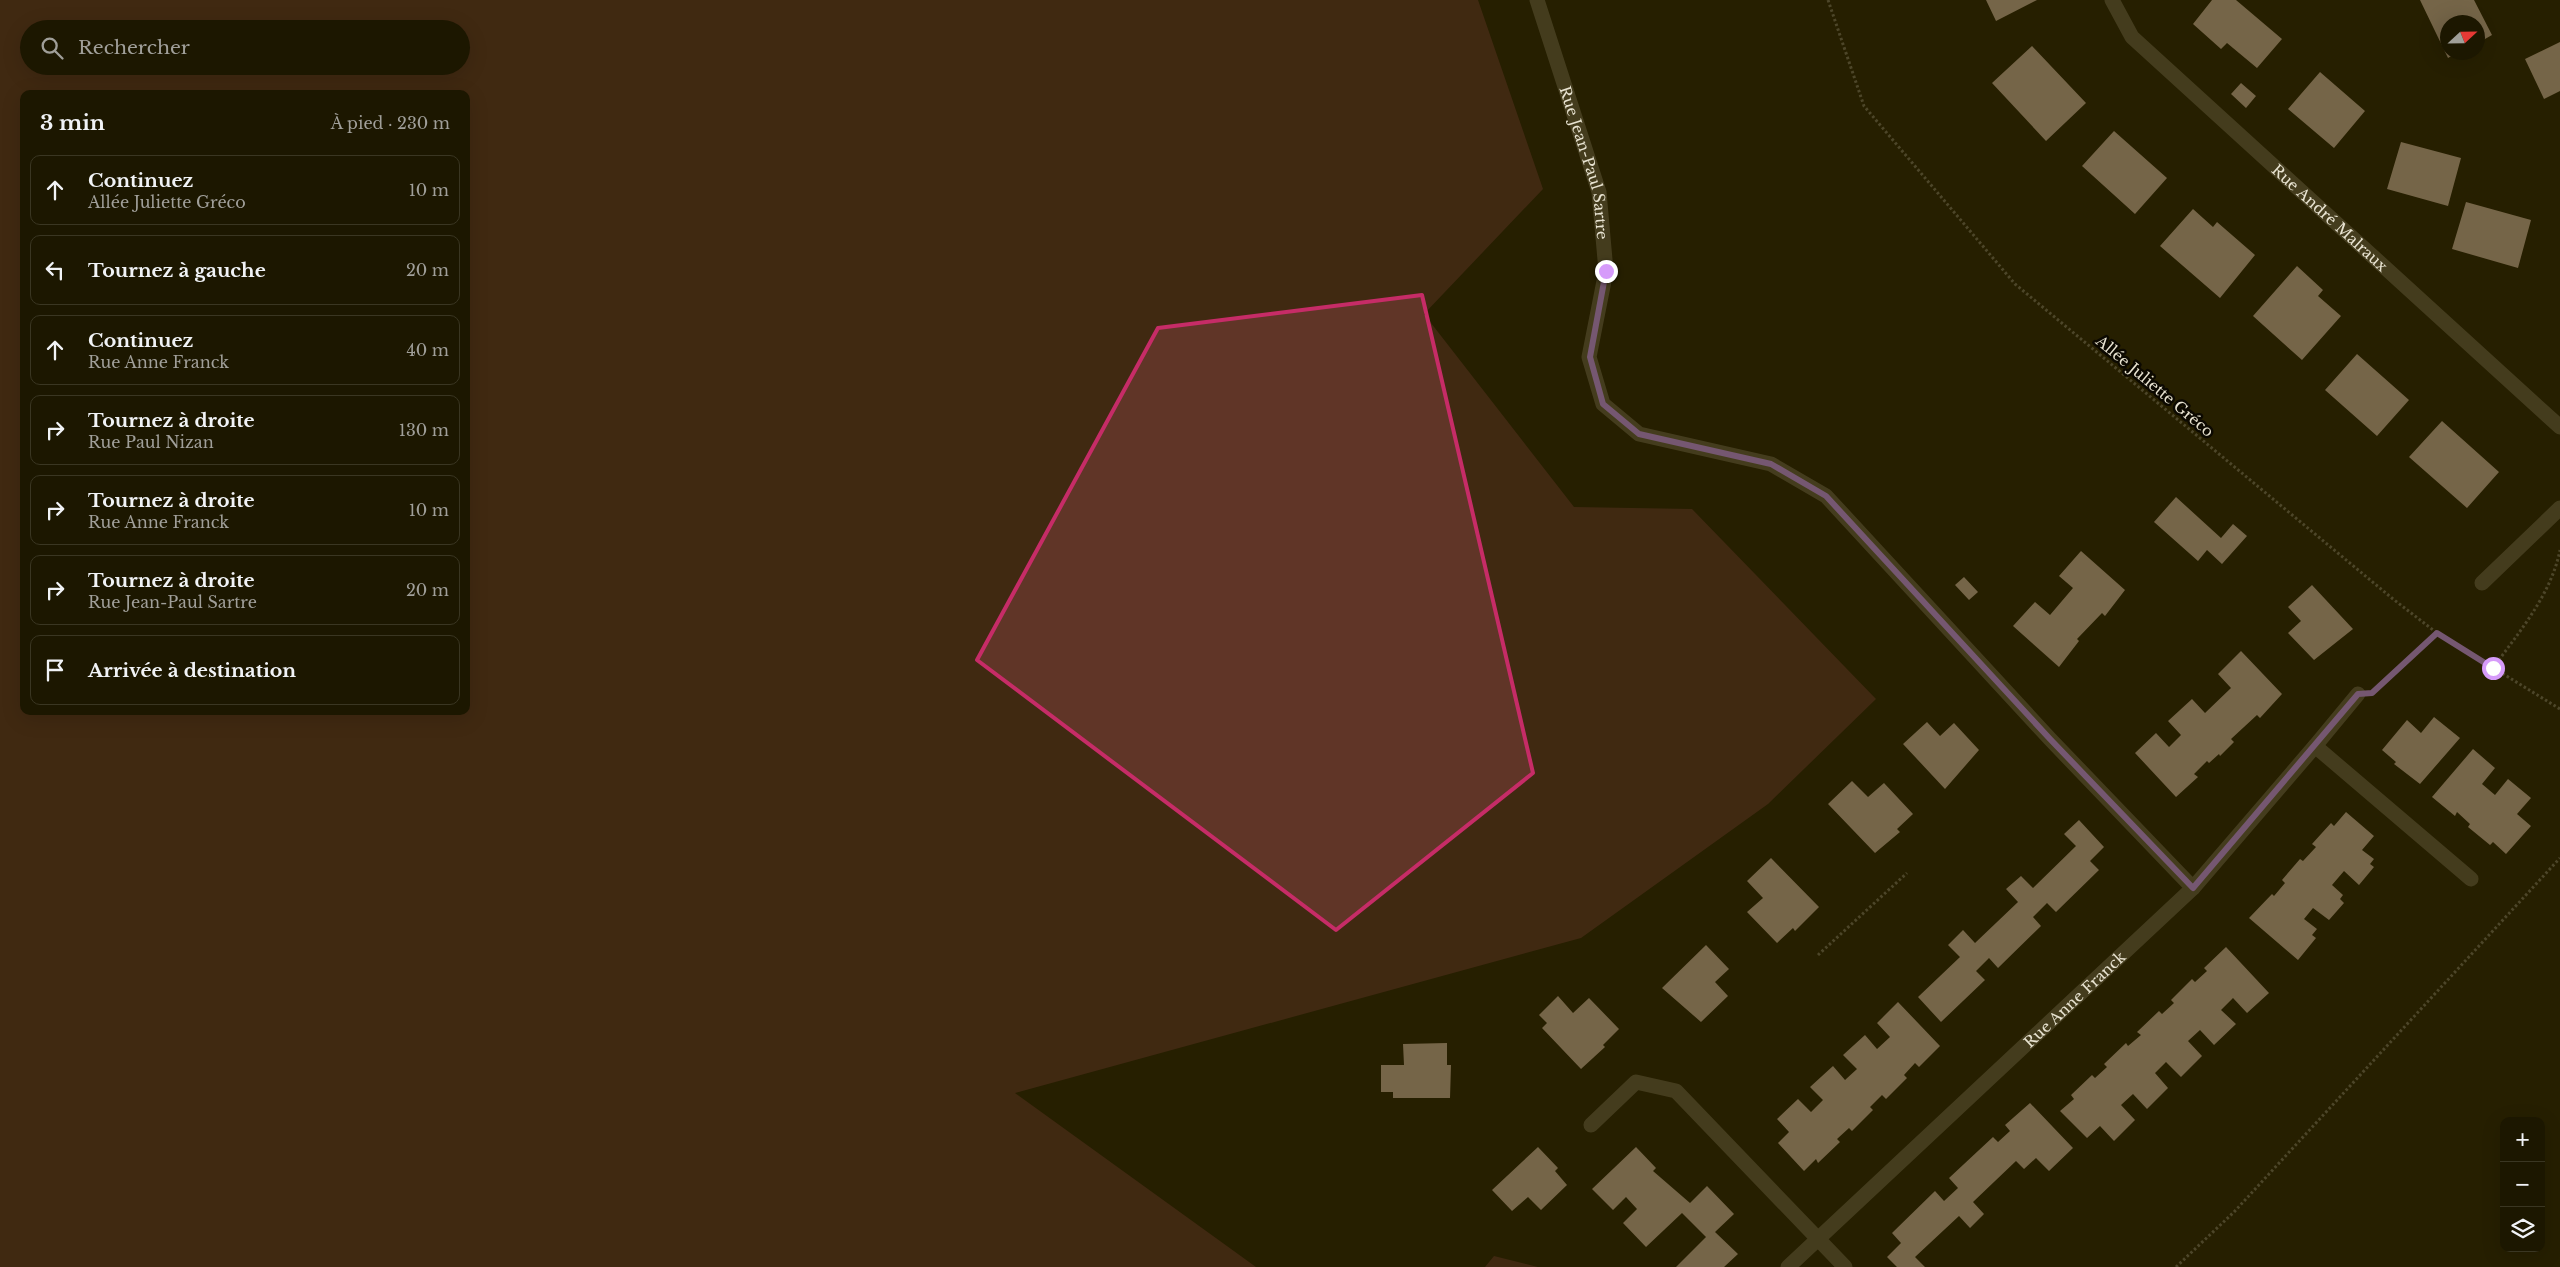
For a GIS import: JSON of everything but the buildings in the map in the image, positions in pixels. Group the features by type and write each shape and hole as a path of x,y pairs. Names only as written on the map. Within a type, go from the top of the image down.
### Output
{"street":[{"name":"Rue Jean-Paul Sartre","path":"1537,0 1599,192 1606,271 1590,357 1603,404 1639,434 1771,464 1826,496 2050,739 2193,888"},
{"name":"Rue André Malraux","path":"2112,0 2132,37 2560,427"},
{"path":"2482,584 2560,508"},
{"name":"Rue Anne Franck","path":"1788,1267 2193,888 2358,694"},
{"path":"2315,746 2471,879"},
{"path":"1591,1124 1636,1082 1676,1091 1844,1267"}],"path":[{"name":"Allée Juliette Gréco","path":"1828,0 1864,106 2015,284 2437,633 2560,709"},
{"path":"2493,668 2528,619 2551,580 2555,572 2560,550"},
{"path":"2358,694 2372,693 2437,633"},
{"path":"2176,1267 2234,1212 2560,858"},
{"path":"1818,955 1907,873"}],"highlighted area":[{"path":"1422,295 1533,773 1336,930 977,660 1158,328"}],"shaded area":[{"path":"0,0 1478,0 1543,189 1424,314 1574,507 1692,509 1876,699 1768,804 1581,938 1015,1093 1256,1267 0,1267"},
{"path":"1494,1256 1538,1267 1485,1267"}],"route":[{"path":"1606,271 1590,357 1603,404 1639,434 1771,464 1826,496 2050,739 2193,888 2358,694 2372,693 2437,633 2493,668"}]}
